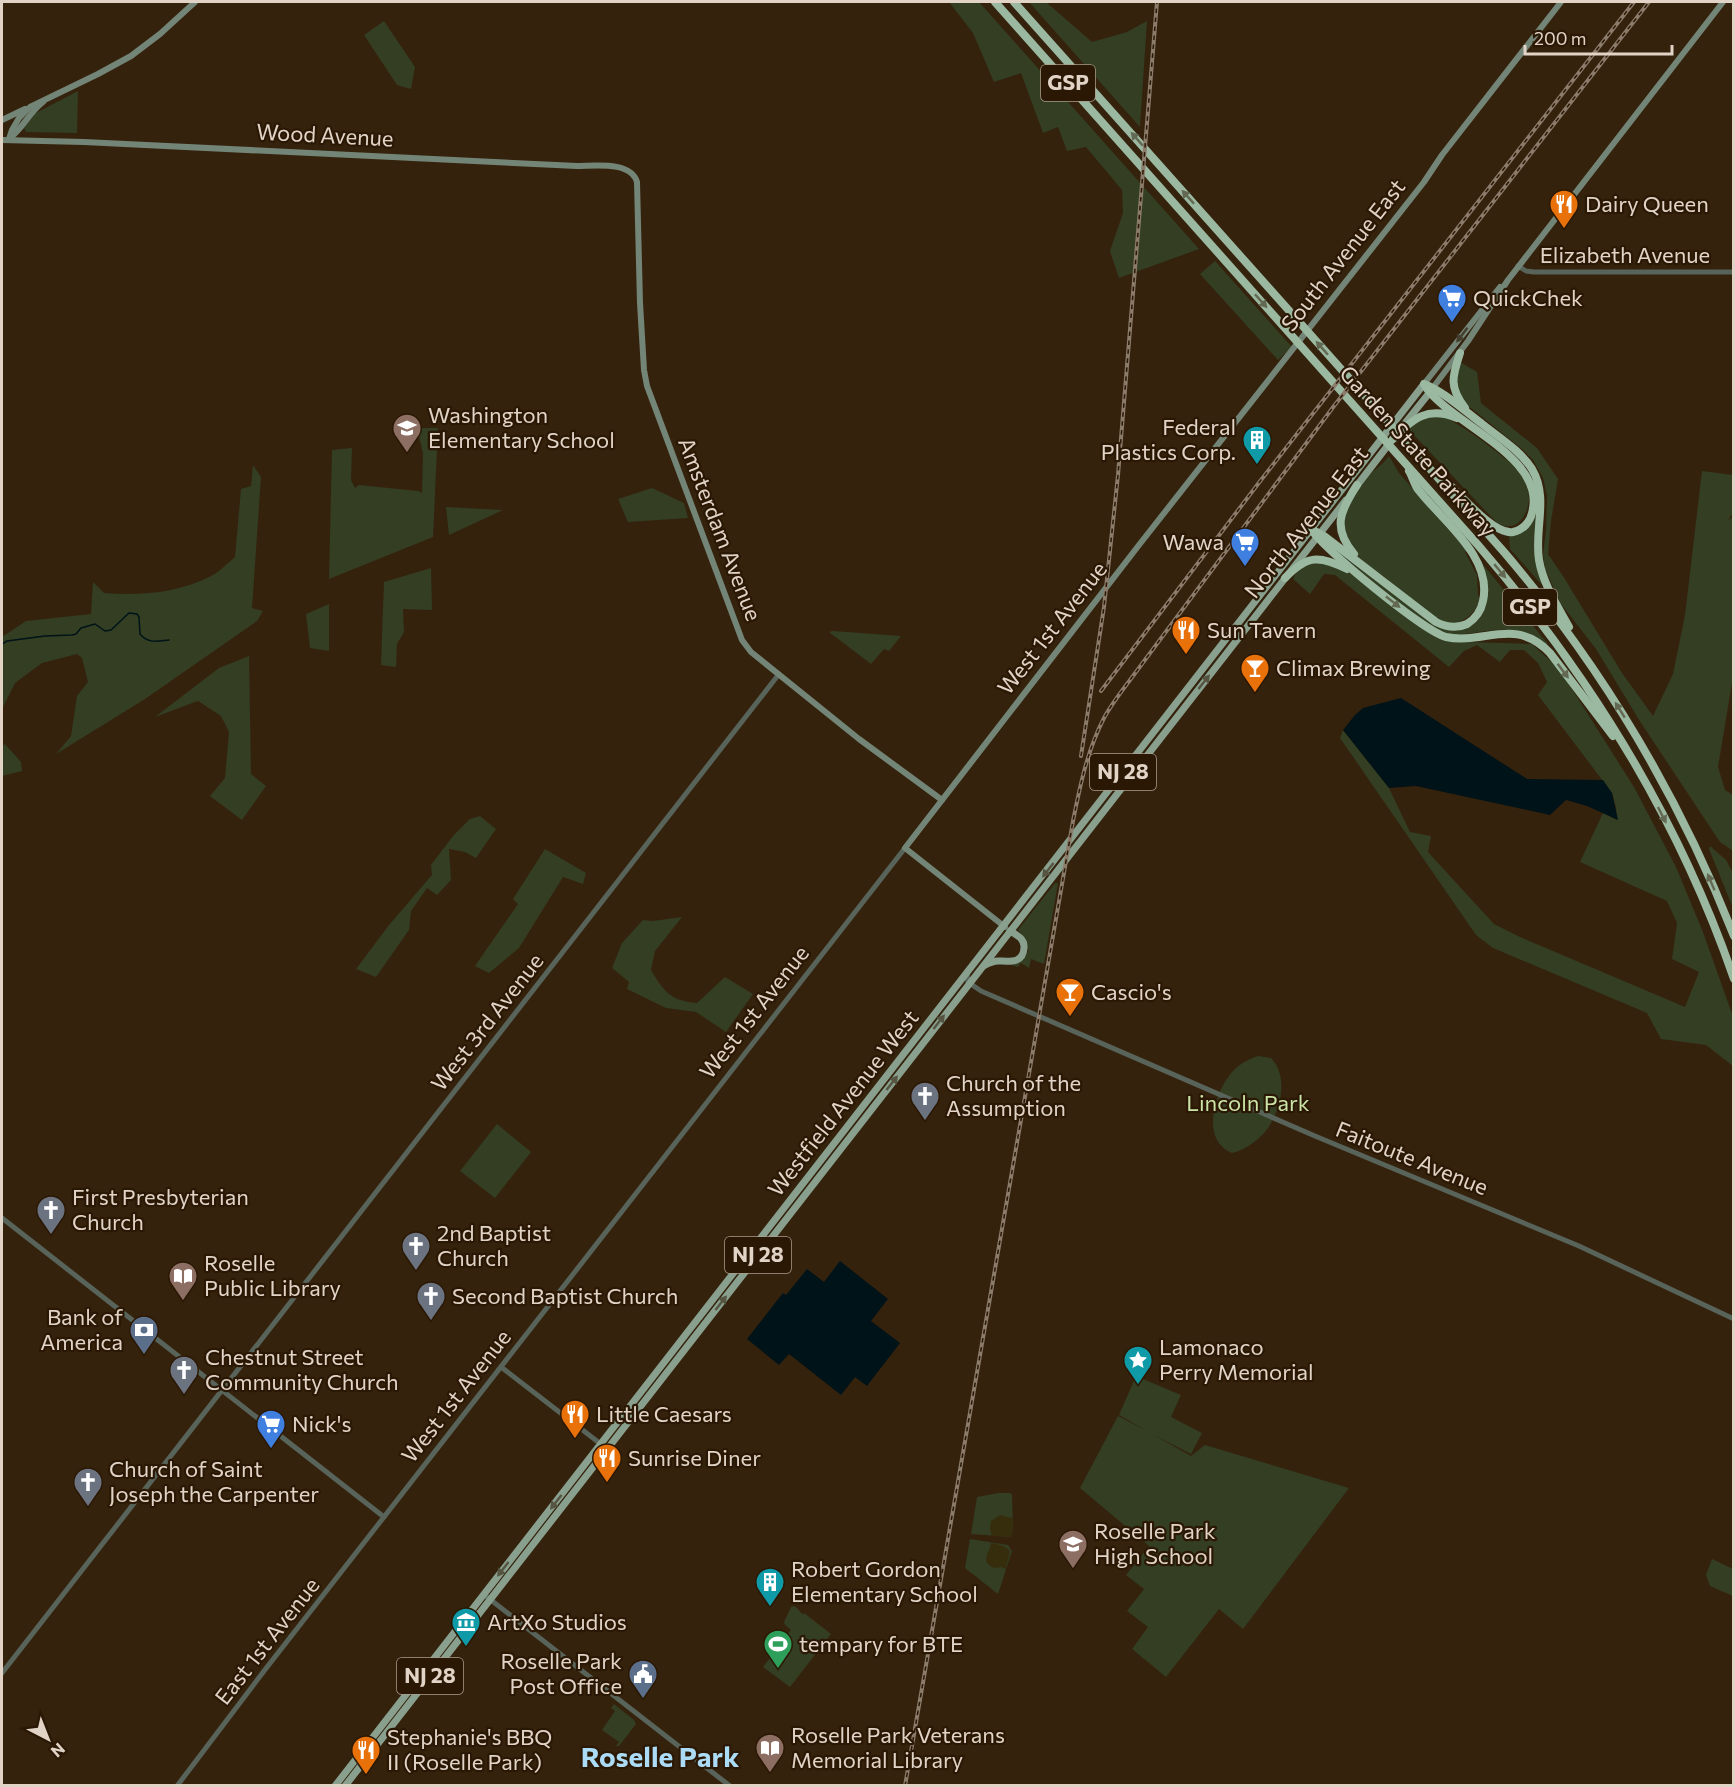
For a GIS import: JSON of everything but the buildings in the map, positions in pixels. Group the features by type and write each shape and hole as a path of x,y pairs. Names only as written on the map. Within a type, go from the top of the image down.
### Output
{"highway":[{"name":"Garden State Parkway","path":"995,2 1490,559 1546,628 1635,763 1691,873 1734,979"},
{"name":"Garden State Parkway","path":"1014,2 1527,579 1554,614 1630,725 1669,795 1734,936"},
{"path":"1415,453 1494,526 1508,532 1520,530 1528,522 1533,510 1533,495 1528,478 1516,462 1473,422 1453,388 1453,374 1460,353"},
{"path":"1424,384 1520,455 1536,476 1541,496 1538,546 1543,575 1590,664"},
{"path":"1393,439 1418,418 1431,413 1439,412 1473,422"},
{"path":"1311,530 1367,568 1442,625 1456,627 1466,624 1476,616 1482,604 1483,580 1474,556 1464,541 1416,486 1406,464"},
{"path":"1357,485 1342,513 1340,529 1346,544 1367,568"},
{"path":"1318,535 1363,579 1425,627 1440,635 1456,638 1511,634 1524,636 1540,645 1552,657 1635,763"},
{"path":"1285,578 1300,564 1307,560 1318,559 1341,566 1363,579"}],"main road":[{"path":"2,120 131,56 160,34 195,2"},
{"name":"South Avenue East","path":"1151,529 1424,182 1442,155 1561,2"},
{"name":"North Avenue East","path":"1231,633 1723,2"},
{"path":"9,139 30,114 52,97"},
{"path":"9,139 22,115 33,104"},
{"name":"Wood Avenue","path":"2,138 620,168 630,171 636,178"},
{"name":"Amsterdam Avenue","path":"636,178 644,370 647,386 742,640 751,652 859,738 942,800"},
{"name":"North Avenue East","path":"1238,638 1460,353 1507,280"},
{"name":"West 1st Avenue","path":"905,848 1151,529"},
{"name":"Westfield Avenue West","path":"487,1597 680,1348 970,984 1007,929 1231,633"},
{"name":"Westfield Avenue West","path":"751,1258 967,973 1007,929 1238,638"},
{"path":"905,848 1023,941 1025,946 1022,955 1014,961 996,961 982,967"},
{"name":"NJ 28","path":"335,1785 487,1597"},
{"name":"NJ 28","path":"345,1785 487,1597"}],"street":[{"name":"Elizabeth Avenue","path":"1518,266 1526,271 1534,272 1734,272"},
{"name":"West 3rd Avenue","path":"2,1673 779,674"},
{"name":"West 1st Avenue","path":"384,1517 905,848"},
{"path":"967,973 970,984"},
{"name":"Faitoute Avenue","path":"970,984 981,991 1315,1136 1579,1246 1734,1318"},
{"path":"2,1218 384,1517"},
{"path":"501,1367 604,1446"},
{"name":"East 1st Avenue","path":"177,1785 384,1517"},
{"path":"487,1597 730,1785"}],"green space":[{"path":"949,2 979,2 1199,249 1119,278 1110,251 1123,213 1122,190 1086,147 1067,151 1058,127 1043,133 1021,73 994,82 973,33"},
{"path":"1029,2 1046,2 1092,42 1127,32 1147,21 1140,127"},
{"path":"384,21 415,67 411,89 397,85 364,35"},
{"path":"78,91 77,133 26,132 24,128 34,114"},
{"path":"1215,261 1292,347 1278,360 1200,274"},
{"path":"1460,362 1477,372 1481,403 1537,448 1558,479 1548,554 1622,673 1653,716 1673,674 1685,615 1702,471 1733,475 1733,513 1728,520 1733,517 1733,677 1718,767 1725,790 1733,795 1733,851 1720,842 1641,723 1596,649 1561,604 1545,569 1543,555 1547,496 1543,478 1533,460 1523,450 1466,404 1457,390 1457,368"},
{"path":"1442,415 1488,445 1519,472 1527,487 1529,499 1520,522 1510,526 1497,523 1408,429 1421,418"},
{"path":"417,428 438,428 433,537 329,579 332,450 352,448 351,480 355,488 359,485 422,493 423,453"},
{"path":"1389,456 1399,473 1467,550 1465,552 1477,575 1480,600 1472,613 1459,622 1462,628 1481,614 1481,562 1548,644 1546,645 1530,634 1515,630 1465,634 1469,642 1532,644 1560,670 1634,787 1676,867 1734,1017 1733,1066 1706,1045 1661,1039 1647,1013 1493,948 1476,935 1340,738 1343,730 1389,788 1410,832 1431,836 1428,852 1494,924 1685,1007 1699,972 1672,959 1677,923 1667,901 1580,862 1603,813 1617,820 1616,807 1612,793 1538,695 1547,682 1538,663 1524,650 1510,650 1500,662 1477,645 1464,651 1449,667 1335,575 1324,574 1310,594 1293,579 1300,567 1311,563 1325,563 1340,568 1372,585 1408,610 1324,541 1426,616 1403,592 1381,574 1372,572 1352,552 1340,521 1357,485"},
{"path":"253,465 261,477 252,608 263,611 257,621 145,699 56,754 71,736 77,696 88,682 82,658 77,654 42,663 15,683 2,709 2,637 26,621 91,614 93,582 104,593 131,594 171,590 212,575 235,557 241,489 251,486"},
{"path":"652,488 684,503 688,518 628,522 618,499"},
{"path":"446,507 503,510 449,535"},
{"path":"1536,515 1543,583 1541,584 1510,549 1509,536"},
{"path":"431,568 432,610 403,609 404,632 397,644 396,667 381,665 384,582"},
{"path":"329,604 329,651 310,648 306,614"},
{"path":"829,632 901,636 889,651 884,649 871,664"},
{"path":"249,656 251,774 266,786 242,820 210,796 225,778 229,732 221,716 198,701 155,717 219,668"},
{"path":"5,744 21,762 22,771 2,776 2,747"},
{"path":"480,816 496,829 476,858 465,852 449,849 451,880 437,895 427,888 411,911 409,930 376,977 356,969 389,925 432,875 431,865 453,836 470,819"},
{"path":"1710,846 1726,860 1733,873 1733,908 1709,849"},
{"path":"545,849 586,873 583,884 563,877 519,948 489,973 475,966 518,904 513,899"},
{"path":"1055,883 1058,883 1044,964 1031,959 1029,968 1021,963 1018,967 1011,965 1018,963 1028,952 1026,939 1018,930"},
{"path":"682,917 655,951 651,970 664,990 688,1002 697,1003 725,977 753,994 726,1032 696,1012 666,1008 627,989 629,982 612,968 622,943 643,920"},
{"name":"Lincoln Park","path":"1258,1056 1271,1058 1277,1066 1281,1096 1275,1116 1261,1136 1245,1148 1232,1153 1222,1146 1216,1137 1213,1126 1216,1101 1227,1078 1234,1070"},
{"path":"497,1124 531,1152 495,1198 460,1171"},
{"path":"1136,1376 1181,1395 1171,1417 1202,1433 1191,1454 1154,1435 1191,1456 1205,1445 1349,1488 1243,1629 1219,1609 1166,1677 1132,1649 1148,1627 1127,1611 1144,1589 1126,1575 1149,1546 1080,1488 1118,1416 1147,1431 1119,1415"},
{"path":"998,1493 1012,1495 1013,1529 1011,1537 971,1534 977,1497"},
{"path":"970,1539 1008,1545 1012,1551 998,1594 965,1568"},
{"path":"1712,1559 1733,1569 1733,1596 1710,1586 1706,1575"},
{"path":"795,1606 803,1615 804,1613 831,1634 790,1687 763,1667 791,1630 784,1622 791,1607"},
{"path":"614,1704 636,1724 619,1746 616,1746 619,1742 602,1730 615,1711 611,1708"}],"sand":[{"path":"1000,1515 1012,1518 1011,1537 992,1536 991,1521"},
{"path":"991,1543 1010,1551 1006,1569 994,1568 987,1563 986,1557"}],"shaded area":[{"path":"1401,698 1527,779 1603,780 1612,793 1618,820 1587,806 1566,800 1550,815 1416,786 1389,788 1343,730 1363,708"},
{"path":"840,1261 888,1299 871,1321 900,1343 867,1386 855,1377 841,1395 789,1354 779,1365 747,1339 783,1293 786,1295 807,1269 824,1282"}],"waterway":[{"path":"2,644 7,641 45,636 72,635 81,628 95,624 105,631 111,630 129,613 137,614 139,617 140,634 143,637 153,641 169,640"},
{"path":"2,679 2,691"}],"railway":[{"path":"1081,756 1104,607 1118,475 1157,2"},
{"path":"1101,691 1261,480 1634,2"},
{"path":"905,1786 1073,821 1085,769 1098,730 1120,694 1334,406 1649,2"}],"place":[{"name":"Dairy Queen","path":"1564,230"},
{"name":"QuickChek","path":"1452,324"},
{"name":"Washington Elementary School","path":"407,454"},
{"name":"Federal Plastics Corp.","path":"1257,466"},
{"name":"Wawa","path":"1245,568"},
{"name":"Sun Tavern","path":"1186,656"},
{"name":"Climax Brewing","path":"1255,694"},
{"name":"Cascio's","path":"1070,1018"},
{"name":"Church of the Assumption","path":"925,1122"},
{"name":"First Presbyterian Church","path":"51,1236"},
{"name":"2nd Baptist Church","path":"416,1272"},
{"name":"Roselle Public Library","path":"183,1302"},
{"name":"Second Baptist Church","path":"431,1322"},
{"name":"Bank of America","path":"144,1356"},
{"name":"Lamonaco Perry Memorial","path":"1138,1386"},
{"name":"Chestnut Street Community Church","path":"184,1396"},
{"name":"Little Caesars","path":"575,1440"},
{"name":"Nick's","path":"271,1450"},
{"name":"Sunrise Diner","path":"607,1484"},
{"name":"Church of Saint Joseph the Carpenter","path":"88,1508"},
{"name":"Roselle Park High School","path":"1073,1570"},
{"name":"Robert Gordon Elementary School","path":"770,1608"},
{"name":"ArtXo Studios","path":"466,1648"},
{"name":"tempary for BTE","path":"778,1670"},
{"name":"Roselle Park Post Office","path":"643,1700"},
{"name":"Roselle Park Veterans Memorial Library","path":"770,1774"},
{"name":"Stephanie's BBQ II (Roselle Park)","path":"366,1776"}],"district":[{"name":"Roselle Park","path":"660,1757"}]}
